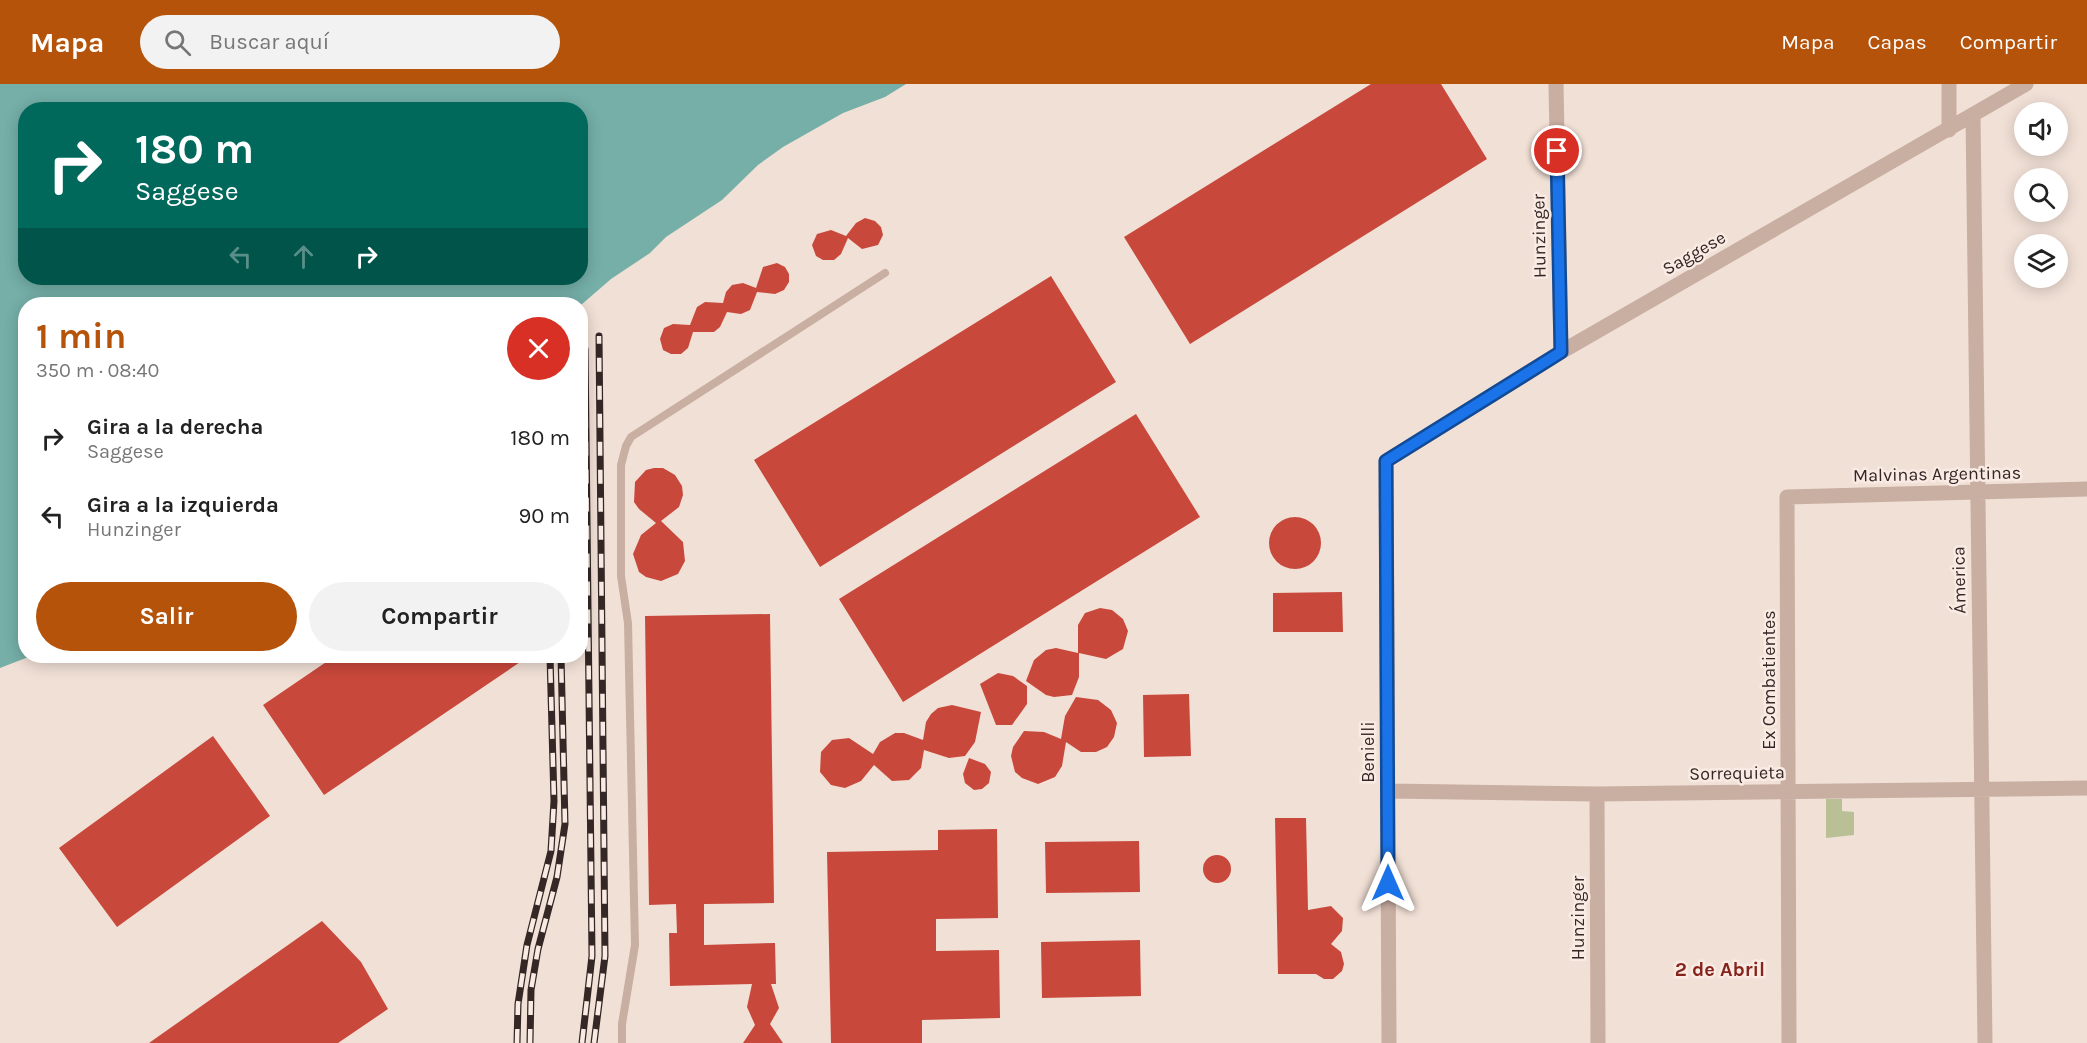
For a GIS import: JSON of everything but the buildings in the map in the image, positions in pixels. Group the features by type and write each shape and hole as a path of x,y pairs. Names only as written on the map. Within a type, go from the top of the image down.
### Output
{"street":[{"name":"Hunzinger","path":"1556,84 1561,352"},
{"path":"1949,84 1949,130"},
{"name":"Saggese","path":"1386,461 1561,352 2026,84"},
{"name":"Ámerica","path":"1973,116 1985,1043"},
{"name":"Benielli","path":"1386,461 1389,1043"},
{"name":"Malvinas Argentinas","path":"1787,497 2087,489"},
{"name":"Ex Combatientes","path":"1787,497 1790,791 1789,1043"},
{"name":"Sorrequieta","path":"1388,791 1598,794 2087,788"},
{"name":"Hunzinger","path":"1598,794 1598,1043"}],"lane":[{"path":"622,1043 622,1024 635,945 628,623 621,576 621,465 626,446 638,432 654,424 698,392 885,273"}],"green space":[{"path":"1826,799 1842,799 1842,811 1854,812 1854,835 1826,838"}],"water":[{"path":"0,84 906,84 885,97 843,113 783,147 758,165 722,200 666,237 650,253 611,279 588,299 588,297 18,297 18,661 0,668"}],"railway":[{"path":"594,1043 605,956 599,336"},
{"path":"582,1043 592,956 588,609"},
{"path":"517,1043 518,1004 527,945 551,851 554,801 550,663"},
{"path":"530,1043 531,990 538,949 557,877 565,824 561,663"}],"district":[{"name":"2 de Abril","path":"1720,969"}],"route":[{"path":"1388,883 1386,461 1561,352 1557,151"}]}
